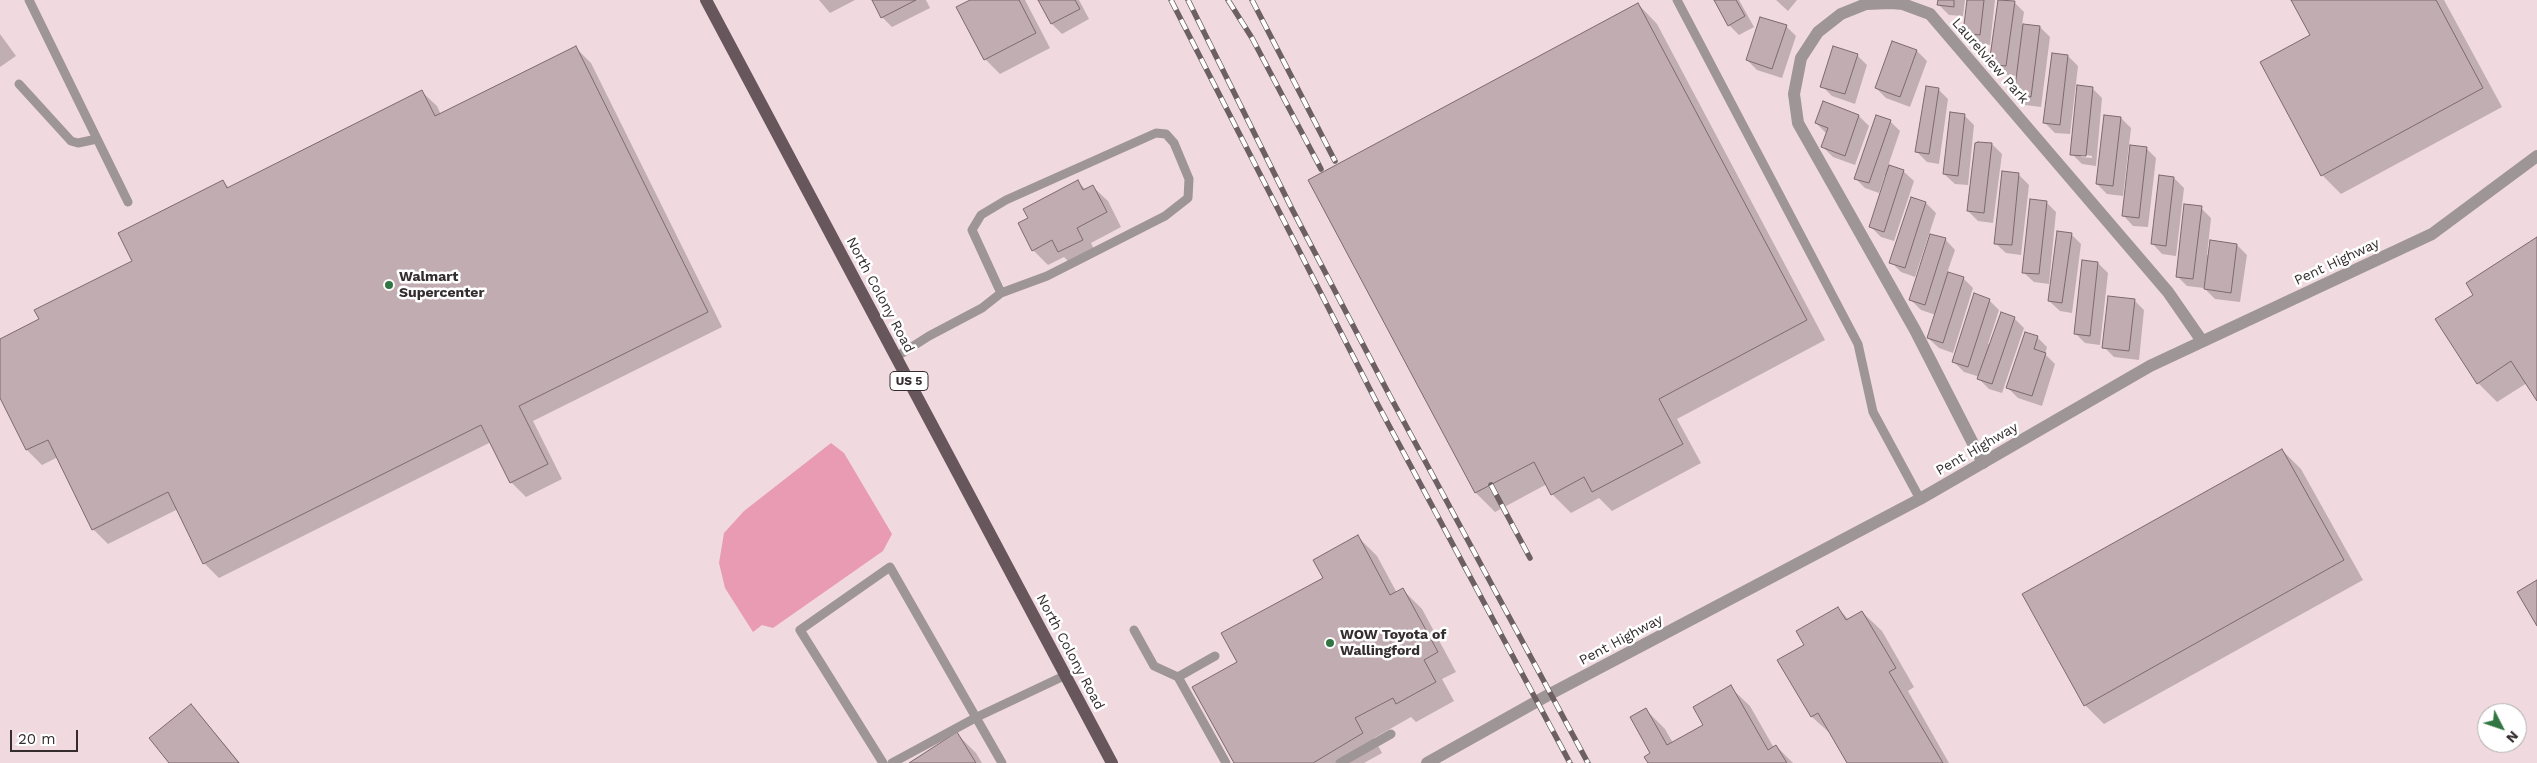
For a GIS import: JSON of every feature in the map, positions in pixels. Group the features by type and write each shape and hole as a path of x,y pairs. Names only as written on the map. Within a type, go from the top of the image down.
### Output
{"main road":[{"name":"North Colony Road","path":"706,0 1112,763"}],"street":[{"name":"Laurelview Park","path":"1983,463 1915,330 1798,123 1794,94 1801,58 1818,32 1841,14 1866,4 1891,3 1903,4 1930,14 2168,292 2202,342"},
{"name":"Pent Highway","path":"1427,763 1550,694 1920,500 2150,366 2432,234 2537,156"}],"lane":[{"path":"29,0 128,202"},
{"path":"1677,0 1858,344 1873,412 1920,500"},
{"path":"19,84 70,141 78,143 97,139"},
{"path":"896,357 929,336 982,308 1001,293 1047,276 1157,220 1188,198 1189,179 1174,143 1166,134 1156,133 1006,200 982,215 972,230 1001,293"},
{"path":"883,763 800,630 890,567 1002,763"},
{"path":"1134,630 1154,666 1178,677 1226,763"},
{"path":"1178,677 1216,656"},
{"path":"892,763 977,717 1066,675"},
{"path":"1340,763 1391,734"}],"shaded area":[{"path":"831,443 844,453 892,534 883,551 773,628 762,625 753,632 725,588 719,563 724,533 744,511"}],"building":[{"path":"872,0 916,0 881,18"},
{"path":"970,0 1019,0 1036,33 984,60 956,7"},
{"path":"1038,0 1075,0 1080,9 1051,24"},
{"path":"1714,0 1736,0 1745,16 1728,26"},
{"path":"1938,0 1954,0 1954,7 1937,5"},
{"path":"1967,0 1984,0 1980,35 1963,33"},
{"path":"1998,0 2015,1 2006,66 1989,64"},
{"path":"2291,0 2436,0 2483,88 2321,176 2260,62 2310,35"},
{"path":"1638,3 1807,320 1659,399 1683,444 1592,492 1584,477 1551,495 1534,462 1475,493 1308,180"},
{"path":"1760,17 1787,25 1772,69 1746,60"},
{"path":"2023,24 2040,26 2031,97 2014,95"},
{"path":"1892,41 1917,50 1900,97 1875,88"},
{"name":"Walmart Supercenter","path":"576,46 708,312 519,406 548,464 510,483 481,425 203,564 168,492 92,530 48,440 26,450 0,398 0,339 39,319 34,310 132,261 118,233 223,180 227,188 422,90 435,116"},
{"path":"1833,46 1858,54 1845,94 1820,87"},
{"path":"2052,53 2068,55 2060,125 2043,123"},
{"path":"2077,85 2093,87 2086,156 2070,155"},
{"path":"1926,86 1939,88 1929,154 1915,152"},
{"path":"1823,101 1859,115 1845,156 1821,147 1828,128 1815,123"},
{"path":"1950,112 1965,114 1958,176 1943,174"},
{"path":"1876,115 1891,120 1869,183 1854,179"},
{"path":"2104,115 2121,117 2113,186 2096,184"},
{"path":"1975,143 1992,143 1984,213 1967,211"},
{"path":"2130,145 2147,147 2139,218 2122,216"},
{"path":"1889,165 1904,170 1884,232 1869,227"},
{"path":"2002,171 2019,173 2012,245 1994,244"},
{"path":"2159,175 2174,177 2166,246 2151,244"},
{"path":"1078,180 1083,190 1093,185 1107,212 1077,228 1083,240 1058,252 1052,240 1032,251 1018,223 1028,218 1023,209"},
{"path":"1911,197 1926,202 1905,268 1889,263"},
{"path":"2030,199 2047,201 2039,274 2022,273"},
{"path":"2184,204 2202,206 2193,279 2176,277"},
{"path":"2057,231 2072,233 2062,303 2048,301"},
{"path":"1930,234 1946,238 1925,305 1909,300"},
{"path":"2537,237 2537,401 2511,361 2477,384 2435,319 2473,295 2466,283"},
{"path":"2210,240 2237,244 2231,293 2204,289"},
{"path":"2082,260 2098,262 2090,336 2074,334"},
{"path":"1948,272 1964,277 1943,343 1927,338"},
{"path":"1974,293 1990,299 1968,367 1952,362"},
{"path":"2108,296 2135,299 2129,351 2102,348"},
{"path":"2001,312 2015,317 1992,384 1977,379"},
{"path":"2025,332 2038,336 2034,349 2046,353 2032,396 2006,388"},
{"path":"2282,449 2344,560 2084,706 2022,594"},
{"name":"WOW Toyota of Wallingford","path":"1358,535 1390,595 1403,588 1438,652 1424,660 1436,682 1396,704 1393,698 1355,718 1363,733 1313,763 1234,763 1192,687 1237,662 1221,633 1323,578 1313,560"},
{"path":"2537,580 2537,626 2517,592"},
{"path":"1838,607 1846,620 1862,611 1896,668 1889,672 1943,763 1847,763 1818,713 1811,717 1777,660 1804,645 1796,631"},
{"path":"1731,685 1768,750 1776,745 1787,763 1648,763 1644,757 1650,753 1630,717 1646,708 1667,745 1703,725 1693,707"},
{"path":"191,704 239,763 169,763 149,738"},
{"path":"957,732 976,763 909,763"}],"railway":[{"path":"1171,0 1378,405 1570,763"},
{"path":"1188,0 1292,209 1391,398 1588,763"},
{"path":"1228,0 1252,38 1321,169"},
{"path":"1252,0 1335,161"},
{"path":"1491,485 1530,558"}],"place":[{"name":"Walmart Supercenter","path":"389,285"},
{"name":"WOW Toyota of Wallingford","path":"1330,643"}]}
